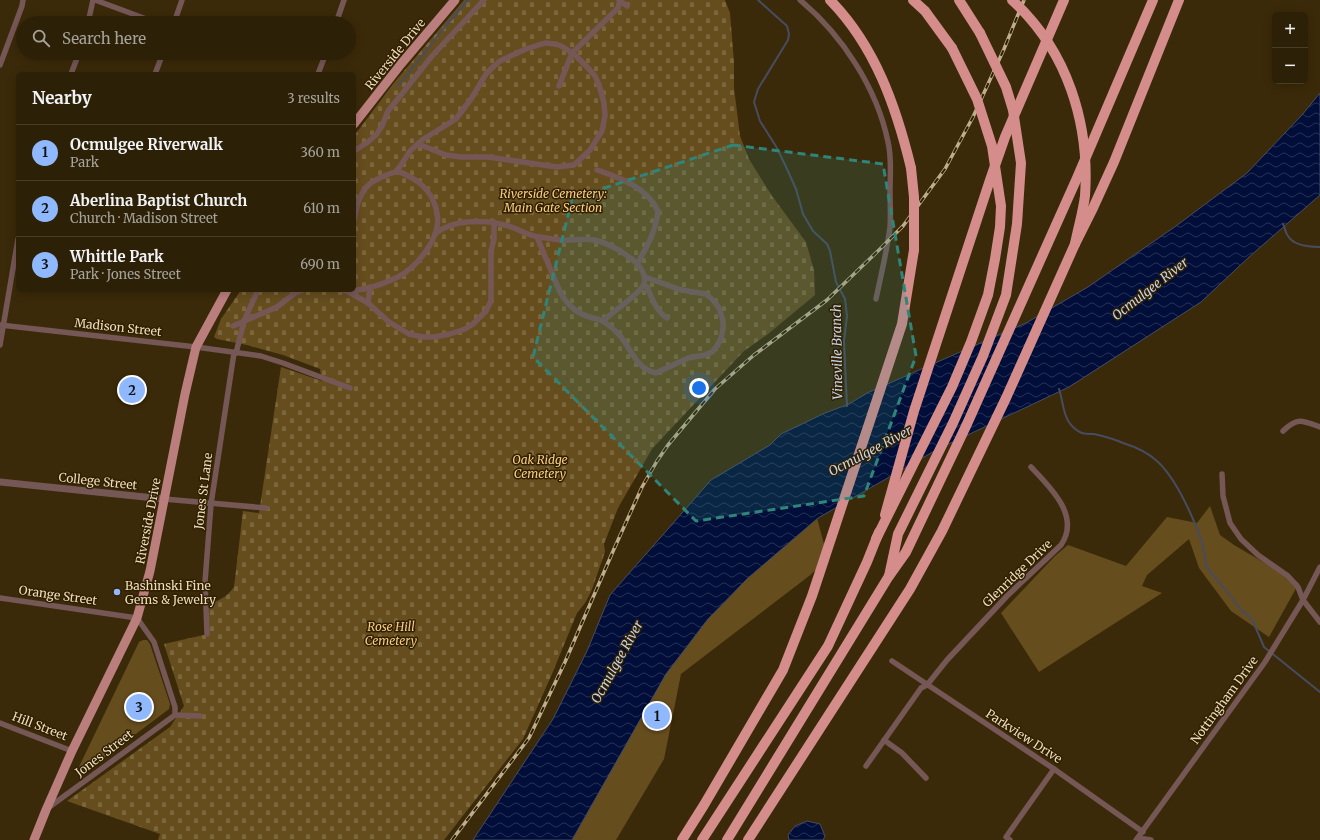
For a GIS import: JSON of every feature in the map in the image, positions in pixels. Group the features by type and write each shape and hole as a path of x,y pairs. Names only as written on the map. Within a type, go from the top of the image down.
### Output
{"highway":[{"path":"682,840 783,670 812,596 902,324 914,250 914,197 911,168 896,113 882,78 865,44 854,28 830,0"},
{"path":"702,840 828,646 876,539 952,387 971,342 988,295 1000,227 1000,206 992,146 977,100 952,48 925,11 913,0"},
{"path":"889,576 898,534 953,423 983,356 1006,295 1017,224 1021,163 1013,110 1006,87 980,33 959,0"},
{"path":"1012,0 1037,26 1052,48 1064,72 1077,108 1085,163 1084,197 1075,244"},
{"path":"876,539 890,497 914,411 1005,137 1064,0"},
{"path":"727,840 889,576 906,552 967,424 1043,254 1153,0"},
{"path":"748,840 910,589 942,531 1006,398 1075,244 1114,162 1179,0"}],"main road":[{"name":"Riverside Drive","path":"356,121 401,64 455,0"},
{"name":"Riverside Drive","path":"34,840 72,750 136,618 150,571 185,394 196,347 226,292"}],"street":[{"path":"18,16 24,0"},
{"path":"90,16 94,0 138,16"},
{"path":"176,16 182,0"},
{"path":"338,16 344,0"},
{"path":"356,150 376,135 388,111 396,100 432,56 484,0"},
{"path":"559,86 572,53 618,8 620,0 627,6"},
{"path":"800,0 830,28 851,56 863,76 873,98 889,143 890,227 876,299"},
{"path":"0,65 16,22"},
{"path":"356,213 361,195 367,186 373,181 399,169 410,151 418,144 433,132 456,119 471,99 486,74 500,61 526,49 545,43 556,44 572,53 596,76 602,95 605,116 604,124 599,138 588,152 574,165 557,167 488,158 446,155 418,144"},
{"path":"72,72 76,60"},
{"path":"156,72 160,60"},
{"path":"319,72 323,60"},
{"path":"597,170 613,175 636,187 647,195 658,211 655,231 637,264"},
{"path":"395,172 402,173 416,179 428,191 438,217 442,223 449,225 494,222 537,237 561,240 577,239 596,241 615,248 643,270 645,277 644,285 639,292 603,320"},
{"path":"356,289 370,287 394,279 409,271 427,251 435,234 438,217"},
{"path":"349,292 368,303 397,328 409,334 423,337 434,337 450,334 464,329 486,311 491,301 490,251 494,240 494,222"},
{"path":"435,234 449,225"},
{"path":"537,237 560,292 571,308 580,314 603,320 625,343 632,356 647,370 656,373 688,358 705,355 712,352 721,338 723,329 721,314 714,300 706,294 681,290 645,277"},
{"path":"0,345 2,325 16,250"},
{"path":"644,285 647,287 657,308 662,315 667,318"},
{"path":"368,303 370,287"},
{"name":"Jones St Lane","path":"207,634 205,582 211,504 235,353 244,321 257,292"},
{"path":"233,326 277,307 298,292"},
{"name":"Madison Street","path":"2,325 196,347 269,358 350,388"},
{"path":"1283,431 1295,421 1302,420 1320,427"},
{"name":"Glenridge Drive","path":"866,766 921,688 926,685 947,660 1007,596 1061,545 1066,538 1068,523 1066,513 1050,488 1031,467"},
{"path":"1222,474 1223,496 1230,523 1241,540 1258,555 1288,576 1298,587 1302,600 1320,622"},
{"name":"College Street","path":"0,482 211,504 266,508"},
{"name":"Nottingham Drive","path":"1137,839 1269,656 1320,567"},
{"name":"Orange Street","path":"0,598 136,618"},
{"path":"136,618 154,642 176,707 175,715 200,716"},
{"name":"Parkview Drive","path":"892,661 1054,769 1143,832"},
{"name":"Jones Street","path":"46,810 175,715"},
{"name":"Hill Street","path":"0,723 72,750"},
{"path":"884,740 902,753 926,778"},
{"path":"1010,840 1006,837 1054,769"},
{"path":"1137,839 1151,840"}],"highlighted area":[{"path":"733,145 883,164 916,356 864,496 696,521 533,357 572,199"}],"green space":[{"path":"464,0 725,0 730,13 734,62 734,88 740,136 749,159 772,196 806,242 814,270 815,295 768,334 744,351 652,449 618,508 604,544 605,552 591,592 577,613 523,739 444,840 158,840 160,834 67,801 170,727 184,706 164,644 208,634 209,604 223,598 234,587 243,511 259,513 281,367 322,381 320,369 283,355 214,337 221,319 240,292 356,292 356,133 393,84"},
{"path":"1210,506 1220,535 1234,545 1299,583 1269,637 1231,611 1199,568 1189,539 1147,575 1142,586 1162,593 1039,672 1001,613 1055,556 1068,545 1126,566 1167,517 1197,523"},
{"path":"817,518 828,559 809,576 681,674 664,759 616,840 572,840 666,674 708,619 748,578"},
{"path":"147,640 150,644 170,704 169,709 80,776 76,773 139,642"}],"water":[{"name":"Ocmulgee River","path":"1320,93 1320,195 1249,257 1201,302 1069,387 938,449 818,518 748,578 708,619 666,674 572,840 473,840 553,719 587,651 610,595 711,480 770,445 781,434 825,413 849,404 867,393 1026,323 1088,287 1176,226 1247,173 1302,115"},
{"path":"807,821 820,824 825,836 823,840 789,840 788,835 795,826"}],"waterway":[{"path":"398,86 468,0"},
{"name":"Vineville Branch","path":"758,0 787,26 789,34 788,40 758,89 754,102 760,121 777,148 796,189 803,214 813,231 827,244 830,251 836,282 845,299 847,316 844,341 847,406"},
{"path":"1283,224 1287,234 1294,242 1307,246 1320,247"},
{"path":"1059,389 1067,418 1075,429 1082,433 1094,434 1137,448 1157,461 1165,470 1182,496 1196,527 1205,555 1206,567 1241,610 1252,619 1264,647 1320,692"}],"railway":[{"path":"452,840 529,738 565,662 642,487 657,461 668,445 715,389 754,355 827,300 903,226 945,169 973,117 1004,49 1024,0"}],"place":[{"name":"Aberlina Baptist Church","path":"132,390"},
{"name":"Bashinski Fine Gems & Jewelry","path":"117,592"},
{"name":"Whittle Park","path":"139,707"},
{"name":"Ocmulgee Riverwalk","path":"657,716"}],"park label":[{"name":"Riverside Cemetery: Main Gate Section","path":"553,200"},
{"name":"Oak Ridge Cemetery","path":"540,466"},
{"name":"Rose Hill Cemetery","path":"391,633"}]}
